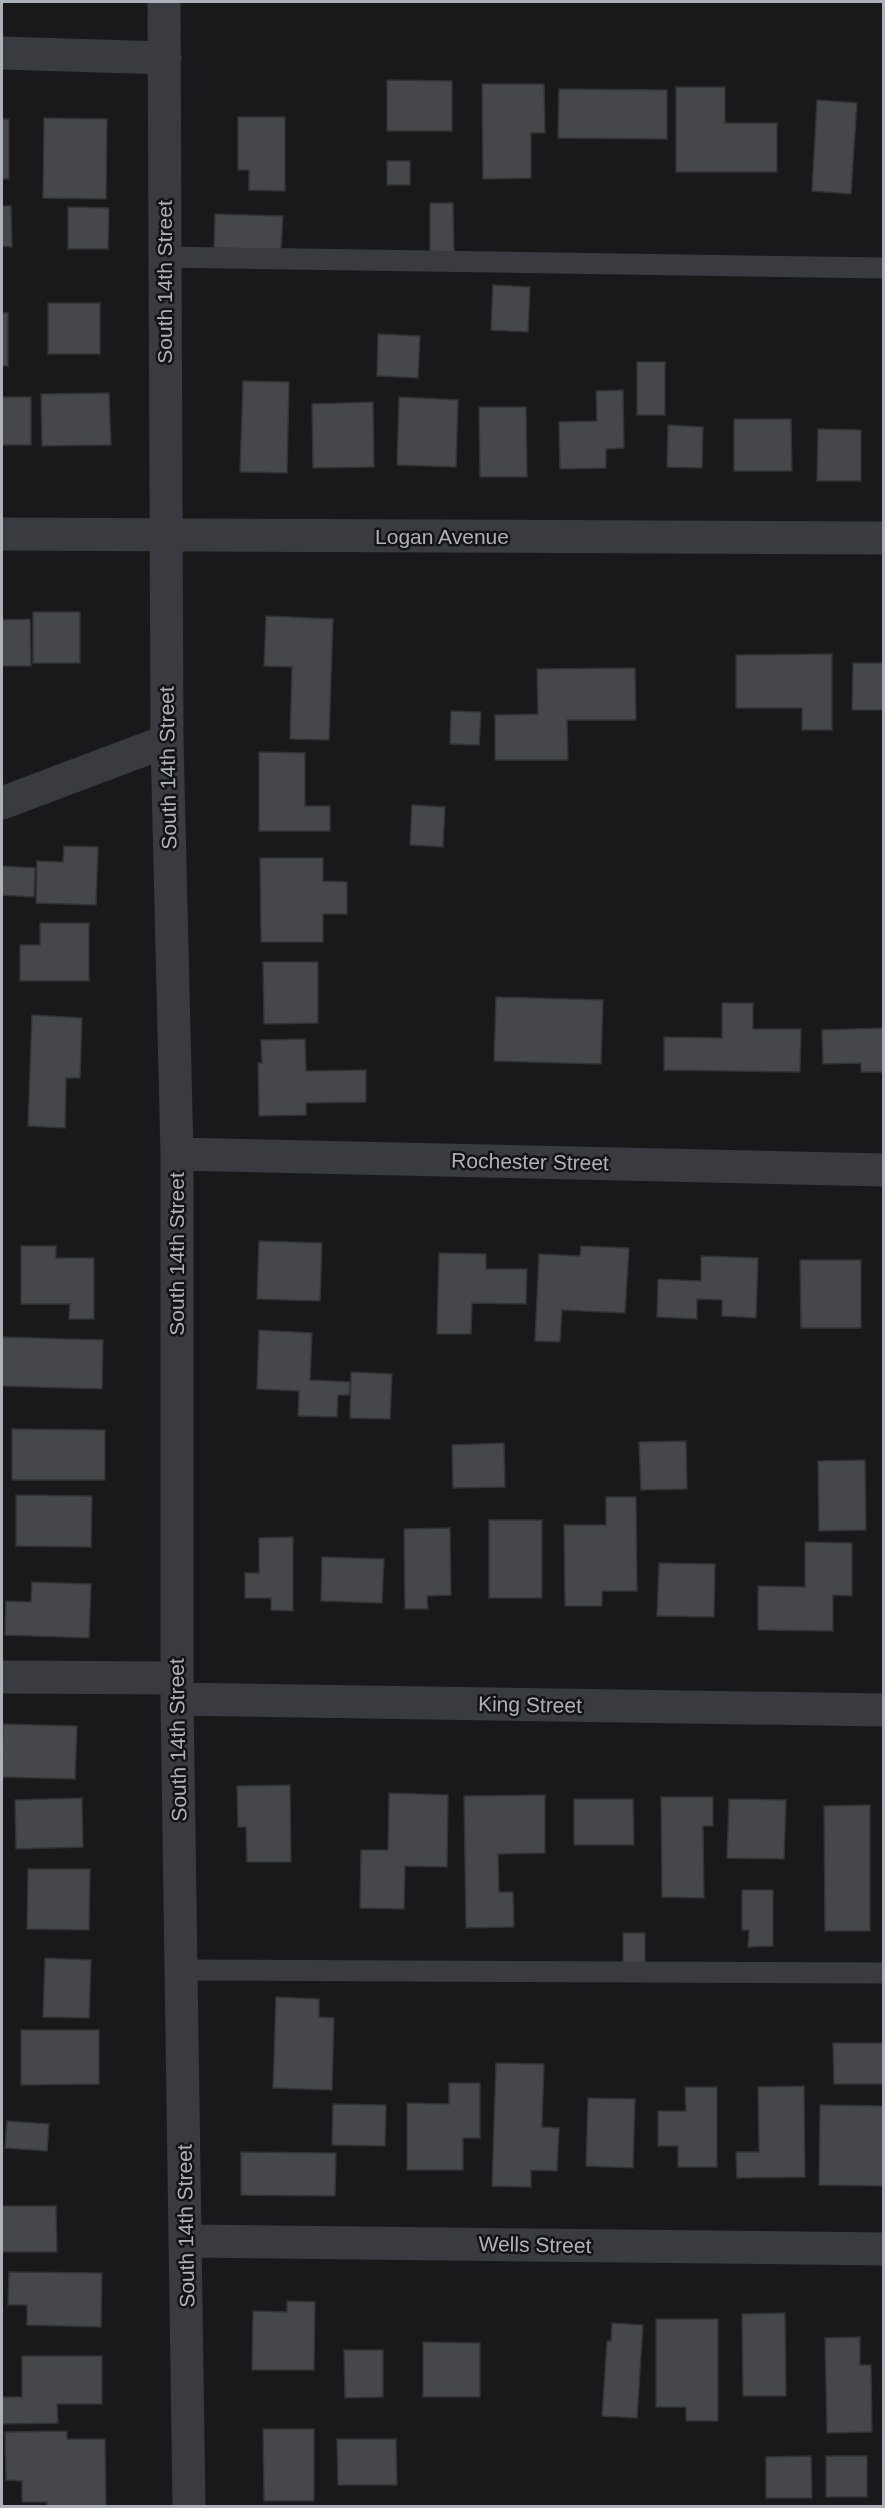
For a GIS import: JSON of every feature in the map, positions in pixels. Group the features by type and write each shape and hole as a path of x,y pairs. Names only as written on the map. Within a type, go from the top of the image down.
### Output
{"street":[{"name":"South 14th Street","path":"164,2 167,741 177,1154 177,1689 187,2241 189,2506"},
{"path":"2,53 165,57"},
{"name":"Logan Avenue","path":"2,534 884,538"},
{"path":"2,803 167,741"},
{"name":"Rochester Street","path":"177,1154 884,1170"},
{"name":"King Street","path":"2,1677 177,1689 884,1710"},
{"name":"Wells Street","path":"187,2241 884,2249"}],"lane":[{"path":"165,257 884,268"},
{"path":"182,1970 884,1973"}],"building":[{"path":"387,80 452,81 452,131 387,131"},
{"path":"482,84 544,84 545,133 531,133 531,178 483,179"},
{"path":"676,87 725,87 725,123 777,123 777,172 676,172"},
{"path":"559,89 667,90 667,139 558,138"},
{"path":"817,100 857,103 851,194 812,191"},
{"path":"238,117 285,117 285,191 249,190 249,170 238,170"},
{"path":"44,118 107,119 106,199 43,198"},
{"path":"2,119 9,119 9,179 2,179"},
{"path":"387,161 410,161 410,185 387,185"},
{"path":"430,203 453,203 454,252 430,252"},
{"path":"2,206 11,206 12,247 2,246"},
{"path":"68,207 109,208 108,249 68,249"},
{"path":"215,214 283,216 281,250 214,248"},
{"path":"493,285 530,287 528,332 491,330"},
{"path":"48,303 100,303 100,354 48,354"},
{"path":"2,313 8,313 8,366 2,366"},
{"path":"378,334 420,336 418,378 377,376"},
{"path":"637,362 665,362 665,415 637,415"},
{"path":"243,381 289,382 287,473 240,472"},
{"path":"623,390 624,448 606,449 606,468 560,469 559,422 597,421 596,391"},
{"path":"109,393 111,445 42,446 41,394"},
{"path":"2,397 31,397 31,445 2,445"},
{"path":"399,397 458,400 456,467 397,465"},
{"path":"373,402 374,467 313,468 312,404"},
{"path":"479,407 526,407 527,477 480,477"},
{"path":"734,419 791,419 792,471 734,471"},
{"path":"668,425 703,427 702,468 667,467"},
{"path":"818,429 861,430 861,481 817,481"},
{"path":"33,612 80,612 80,663 33,663"},
{"path":"266,616 333,619 329,740 290,739 292,667 264,666"},
{"path":"30,619 31,666 2,666 2,620"},
{"path":"832,654 832,730 802,730 802,708 736,708 736,655"},
{"path":"853,663 884,663 884,710 852,710"},
{"path":"635,668 636,720 567,720 568,760 495,760 495,715 538,714 537,669"},
{"path":"451,711 481,712 479,745 450,744"},
{"path":"259,752 305,753 305,806 330,806 330,831 259,831"},
{"path":"412,805 445,807 443,847 410,845"},
{"path":"64,846 98,847 96,905 36,903 37,861 63,862"},
{"path":"260,858 323,858 323,881 347,882 347,914 323,914 323,942 261,942"},
{"path":"2,866 35,868 34,897 2,895"},
{"path":"40,923 89,923 89,981 20,981 20,945 40,945"},
{"path":"263,962 318,962 318,1023 264,1024"},
{"path":"496,997 603,1000 601,1064 494,1061"},
{"path":"722,1003 753,1003 753,1029 801,1029 800,1072 664,1070 664,1037 722,1038"},
{"path":"32,1015 82,1018 80,1078 66,1078 65,1128 28,1126"},
{"path":"884,1028 884,1072 861,1072 861,1063 823,1064 822,1030"},
{"path":"305,1039 306,1071 366,1070 366,1102 306,1103 306,1115 259,1116 258,1063 262,1063 261,1040"},
{"path":"259,1241 322,1243 320,1301 257,1299"},
{"path":"21,1246 56,1246 56,1258 94,1258 94,1319 69,1319 70,1304 21,1304"},
{"path":"581,1246 629,1248 625,1313 562,1310 560,1342 535,1341 539,1254 580,1256"},
{"path":"439,1253 486,1254 486,1269 527,1269 526,1304 472,1303 471,1334 437,1334"},
{"path":"701,1256 758,1258 756,1318 722,1316 722,1300 697,1299 697,1319 657,1317 658,1279 701,1281"},
{"path":"800,1260 861,1260 861,1328 801,1328"},
{"path":"259,1330 312,1333 310,1380 350,1382 349,1395 338,1395 337,1417 298,1416 299,1391 257,1389"},
{"path":"2,1337 103,1340 102,1389 2,1386"},
{"path":"351,1372 392,1374 390,1419 350,1418"},
{"path":"12,1429 105,1430 105,1480 12,1480"},
{"path":"686,1441 687,1489 641,1490 639,1442"},
{"path":"504,1443 505,1487 453,1488 452,1445"},
{"path":"865,1460 866,1530 819,1531 818,1461"},
{"path":"16,1495 92,1496 91,1547 16,1546"},
{"path":"606,1497 636,1497 637,1591 602,1591 602,1606 565,1606 564,1525 606,1525"},
{"path":"489,1520 542,1520 542,1598 489,1598"},
{"path":"450,1528 451,1595 427,1596 428,1609 405,1609 404,1529"},
{"path":"293,1537 293,1611 271,1610 271,1598 245,1598 245,1573 259,1573 259,1538"},
{"path":"805,1542 852,1543 852,1596 833,1595 833,1631 758,1630 758,1586 805,1587"},
{"path":"322,1557 384,1559 382,1603 321,1601"},
{"path":"659,1563 715,1564 714,1617 657,1616"},
{"path":"32,1582 91,1584 89,1638 5,1635 6,1601 31,1602"},
{"path":"3,1724 77,1726 75,1779 2,1777"},
{"path":"290,1785 291,1862 247,1862 246,1827 238,1827 237,1786"},
{"path":"389,1793 448,1795 447,1867 405,1866 404,1909 360,1908 361,1850 388,1850"},
{"path":"545,1795 545,1853 498,1854 499,1892 513,1892 514,1927 466,1928 464,1796"},
{"path":"661,1797 713,1797 713,1826 703,1826 704,1898 662,1897"},
{"path":"82,1798 83,1847 16,1849 15,1800"},
{"path":"574,1799 633,1799 634,1845 574,1845"},
{"path":"729,1799 786,1800 784,1859 727,1858"},
{"path":"870,1805 870,1931 825,1931 824,1806"},
{"path":"28,1869 90,1869 89,1930 27,1929"},
{"path":"742,1890 773,1890 773,1946 748,1947 749,1930 742,1930"},
{"path":"623,1933 645,1933 645,1965 623,1965"},
{"path":"45,1958 91,1960 89,2018 43,2017"},
{"path":"276,1997 319,1999 319,2017 334,2018 332,2090 273,2088"},
{"path":"21,2030 99,2030 99,2084 21,2085"},
{"path":"833,2043 884,2043 884,2084 834,2084"},
{"path":"496,2063 544,2064 542,2127 559,2128 557,2171 531,2170 531,2187 492,2186"},
{"path":"449,2083 480,2083 480,2138 463,2138 463,2170 407,2170 407,2103 449,2104"},
{"path":"804,2086 805,2177 737,2178 736,2152 759,2152 758,2087"},
{"path":"685,2087 717,2087 717,2167 678,2167 678,2146 658,2146 658,2111 686,2111"},
{"path":"588,2098 635,2099 633,2168 586,2166"},
{"path":"333,2104 386,2105 385,2146 332,2145"},
{"path":"820,2105 884,2106 884,2186 819,2185"},
{"path":"7,2121 49,2124 47,2151 5,2148"},
{"path":"241,2152 336,2153 335,2196 241,2195"},
{"path":"2,2206 56,2206 57,2252 2,2252"},
{"path":"9,2272 102,2273 101,2327 27,2325 27,2305 8,2305"},
{"path":"287,2301 315,2302 314,2370 252,2370 253,2311 287,2312"},
{"path":"785,2313 786,2396 743,2396 742,2314"},
{"path":"656,2319 718,2319 718,2421 686,2421 686,2407 656,2407"},
{"path":"612,2323 643,2325 637,2418 602,2416 607,2341 611,2341"},
{"path":"860,2337 860,2365 871,2365 872,2432 827,2433 825,2338"},
{"path":"423,2342 480,2343 480,2397 423,2397"},
{"path":"344,2350 383,2350 383,2397 345,2398"},
{"path":"22,2356 102,2356 102,2404 57,2404 58,2423 2,2424 2,2397 22,2397"},
{"path":"263,2429 314,2429 314,2501 264,2501"},
{"path":"67,2431 67,2439 105,2439 106,2506 47,2506 47,2502 22,2502 22,2481 6,2480 5,2432"},
{"path":"337,2439 396,2439 397,2485 338,2485"},
{"path":"811,2456 812,2498 766,2498 766,2457"},
{"path":"826,2456 867,2456 867,2497 826,2497"}]}
